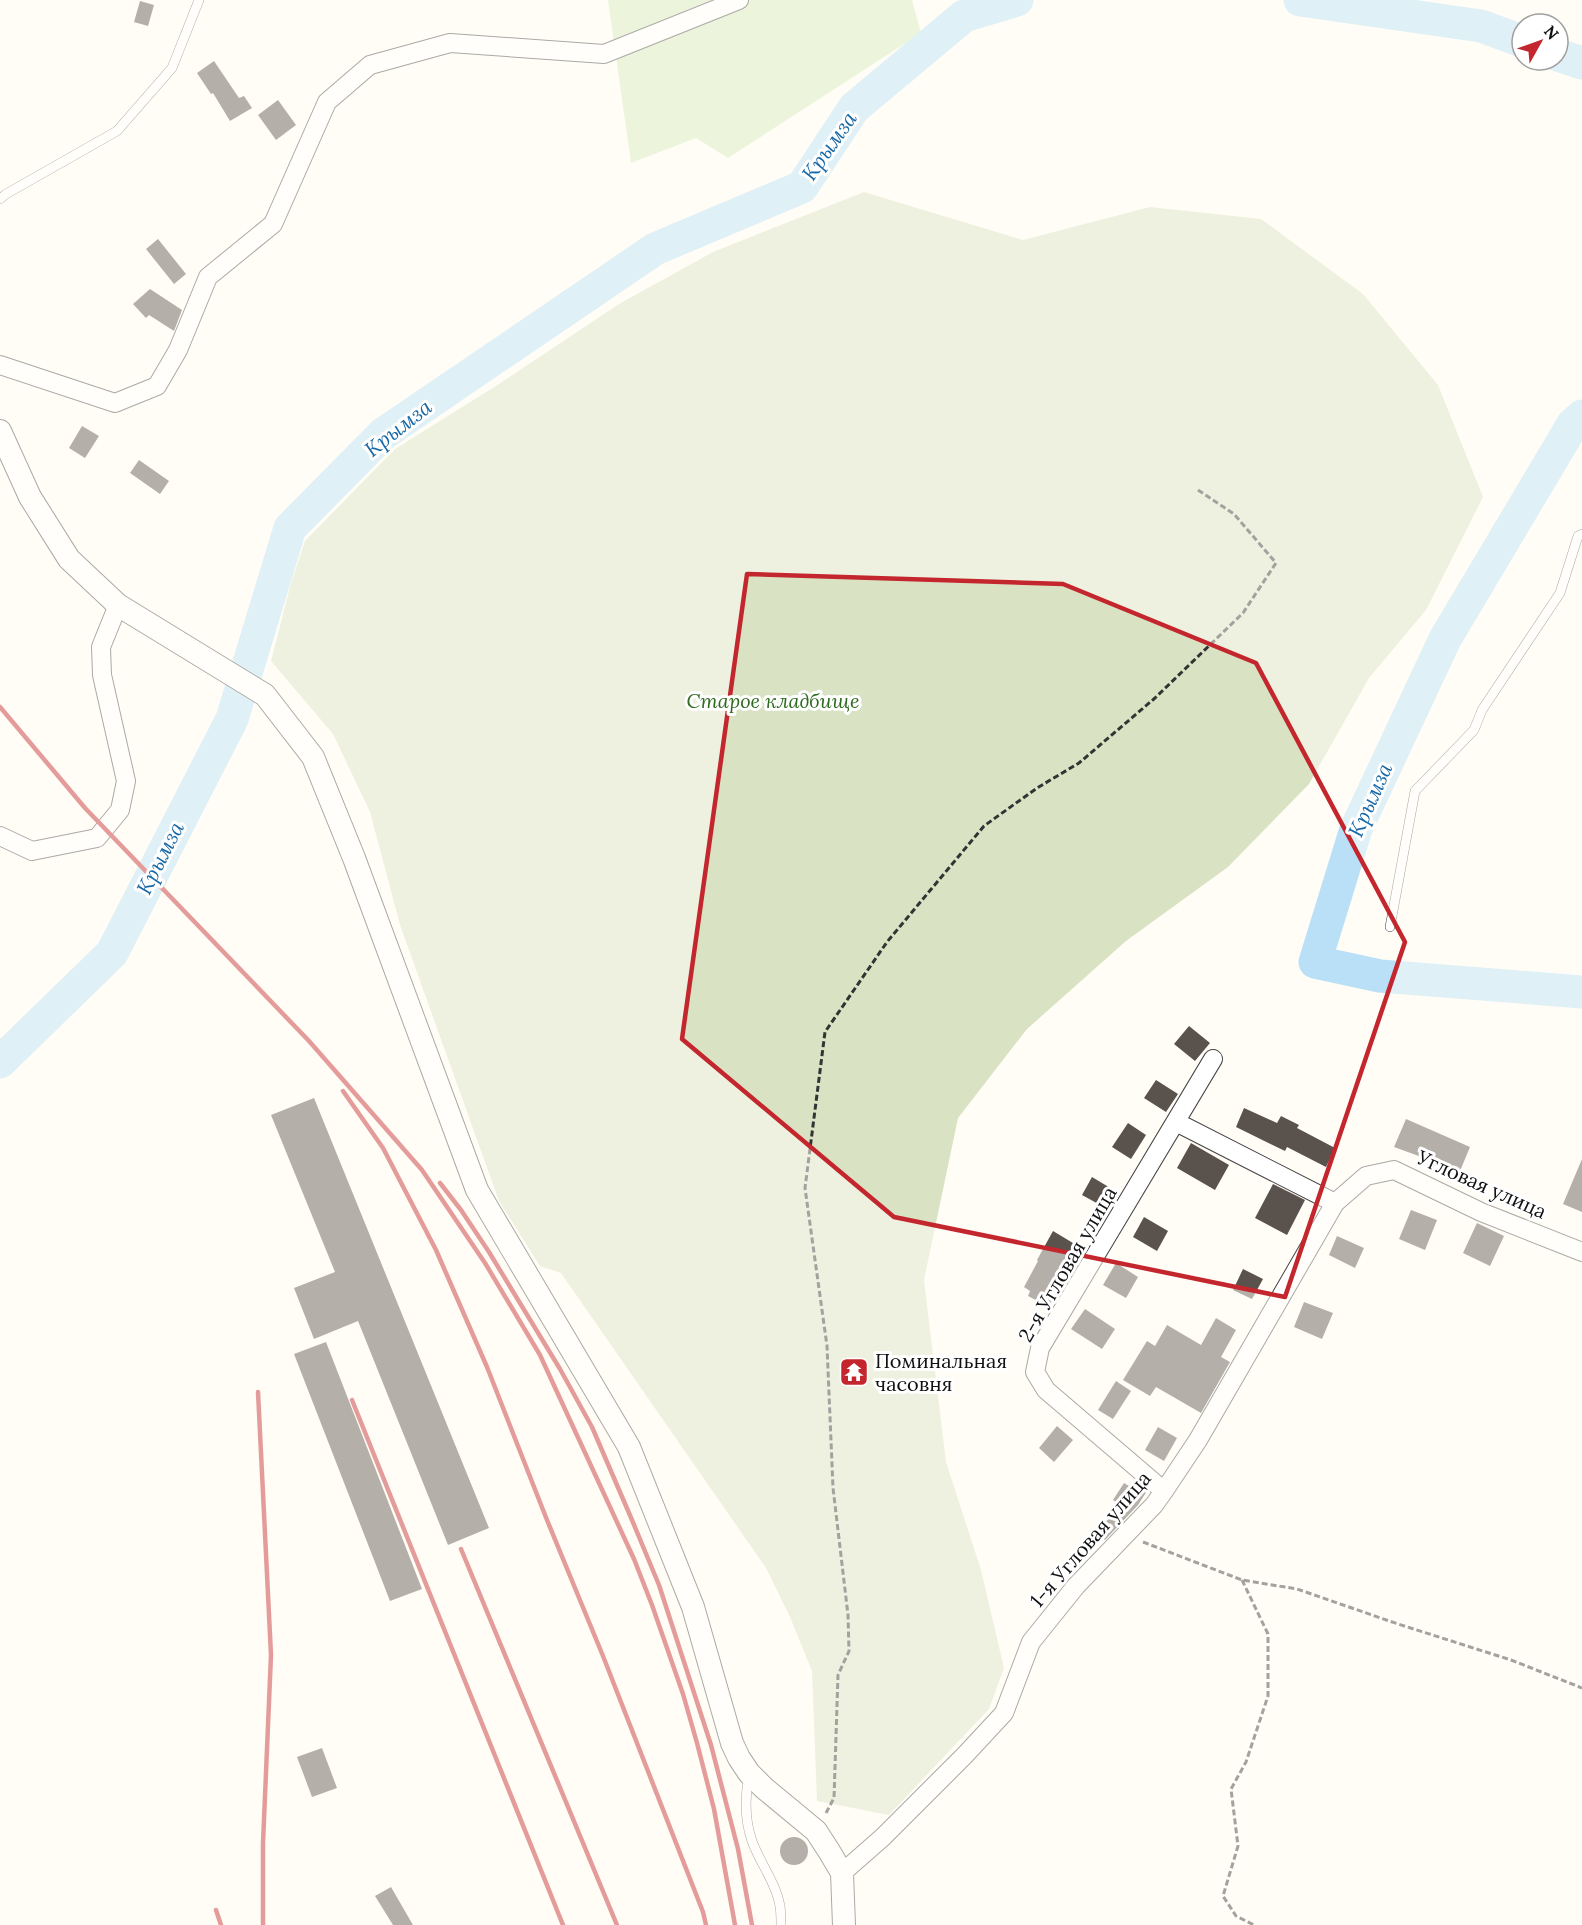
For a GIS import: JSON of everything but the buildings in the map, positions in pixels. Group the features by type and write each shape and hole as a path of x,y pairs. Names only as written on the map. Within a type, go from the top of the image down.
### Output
{"street":[{"path":"0,365 115,403 157,386 178,350 208,277 273,224 327,102 370,65 450,43 604,54 739,0"},
{"path":"0,431 30,497 69,559 118,604 266,695 314,757 354,858 477,1190 629,1448 693,1606 732,1743 739,1758 749,1773 764,1788 816,1831 842,1873 844,1925"},
{"path":"0,836 32,851 97,838 120,810 126,781 102,675 101,647 118,604"},
{"name":"2-я Угловая улица","path":"1164,1491 1046,1390 1035,1372 1040,1348 1213,1059"},
{"path":"1176,1122 1335,1203"},
{"name":"Угловая улица","path":"1335,1203 1366,1176 1394,1170 1481,1212 1582,1252"},
{"name":"1-я Угловая улица","path":"842,1873 883,1837 1004,1713 1031,1641 1076,1586 1154,1505 1164,1491 1198,1440 1335,1203"}],"lane":[{"path":"0,199 117,131 172,68 199,0"},
{"path":"1390,927 1415,790 1474,730 1482,711 1560,593 1578,536 1582,534"},
{"path":"749,1773 746,1795 751,1839 774,1887 780,1905 781,1925"}],"path":[{"path":"816,1831 834,1798 838,1675 849,1650 848,1615 833,1488 827,1346 805,1188 825,1032 886,942 984,826 1037,788 1079,763 1155,698 1243,613 1250,603 1276,564 1234,514 1198,490"},
{"path":"1125,1535 1242,1580 1297,1589 1511,1660 1582,1688"},
{"path":"1242,1580 1268,1634 1268,1696 1246,1762 1231,1789 1238,1846 1223,1896 1236,1916 1254,1925"}],"highlighted area":[{"path":"747,574 1063,584 1256,663 1405,942 1285,1297 894,1217 682,1039"}],"green space":[{"path":"608,0 912,0 921,33 728,158 696,138 631,163"},
{"name":"Старое кладбище","path":"864,192 1023,240 1150,207 1261,219 1363,294 1438,385 1483,497 1426,610 1369,678 1309,784 1228,867 1126,941 1027,1029 958,1118 924,1280 946,1462 981,1570 1004,1668 989,1709 889,1815 817,1801 812,1671 790,1617 766,1568 561,1273 540,1266 499,1201 400,925 370,812 333,734 271,661 291,583 305,541 395,449 499,384 619,304 713,252"}],"waterway":[{"name":"Крымза","path":"0,1062 112,953 232,719 290,528 383,434 655,249 802,187 854,108 964,16 1017,0"},
{"name":"Крымза","path":"1300,0 1481,26 1510,37"},
{"name":"Крымза","path":"1570,59 1582,63"},
{"name":"Крымза","path":"1582,416 1573,424 1445,639 1356,829 1315,962 1380,976 1582,992"}],"railway":[{"path":"0,707 85,808 309,1041 422,1170 485,1263 540,1355 634,1559 652,1605 683,1694 697,1743 714,1809 735,1925"},
{"path":"343,1091 383,1148 436,1250 487,1367 603,1656 703,1912 706,1925"},
{"path":"440,1183 489,1252 560,1369 592,1427 632,1520 659,1585 711,1745 738,1849 752,1925"},
{"path":"258,1392 271,1655 263,1843 263,1925"},
{"path":"352,1400 563,1925"},
{"path":"461,1549 617,1925"},
{"path":"216,1910 221,1925"}],"place":[{"name":"Поминальная часовня","path":"854,1372"}]}
